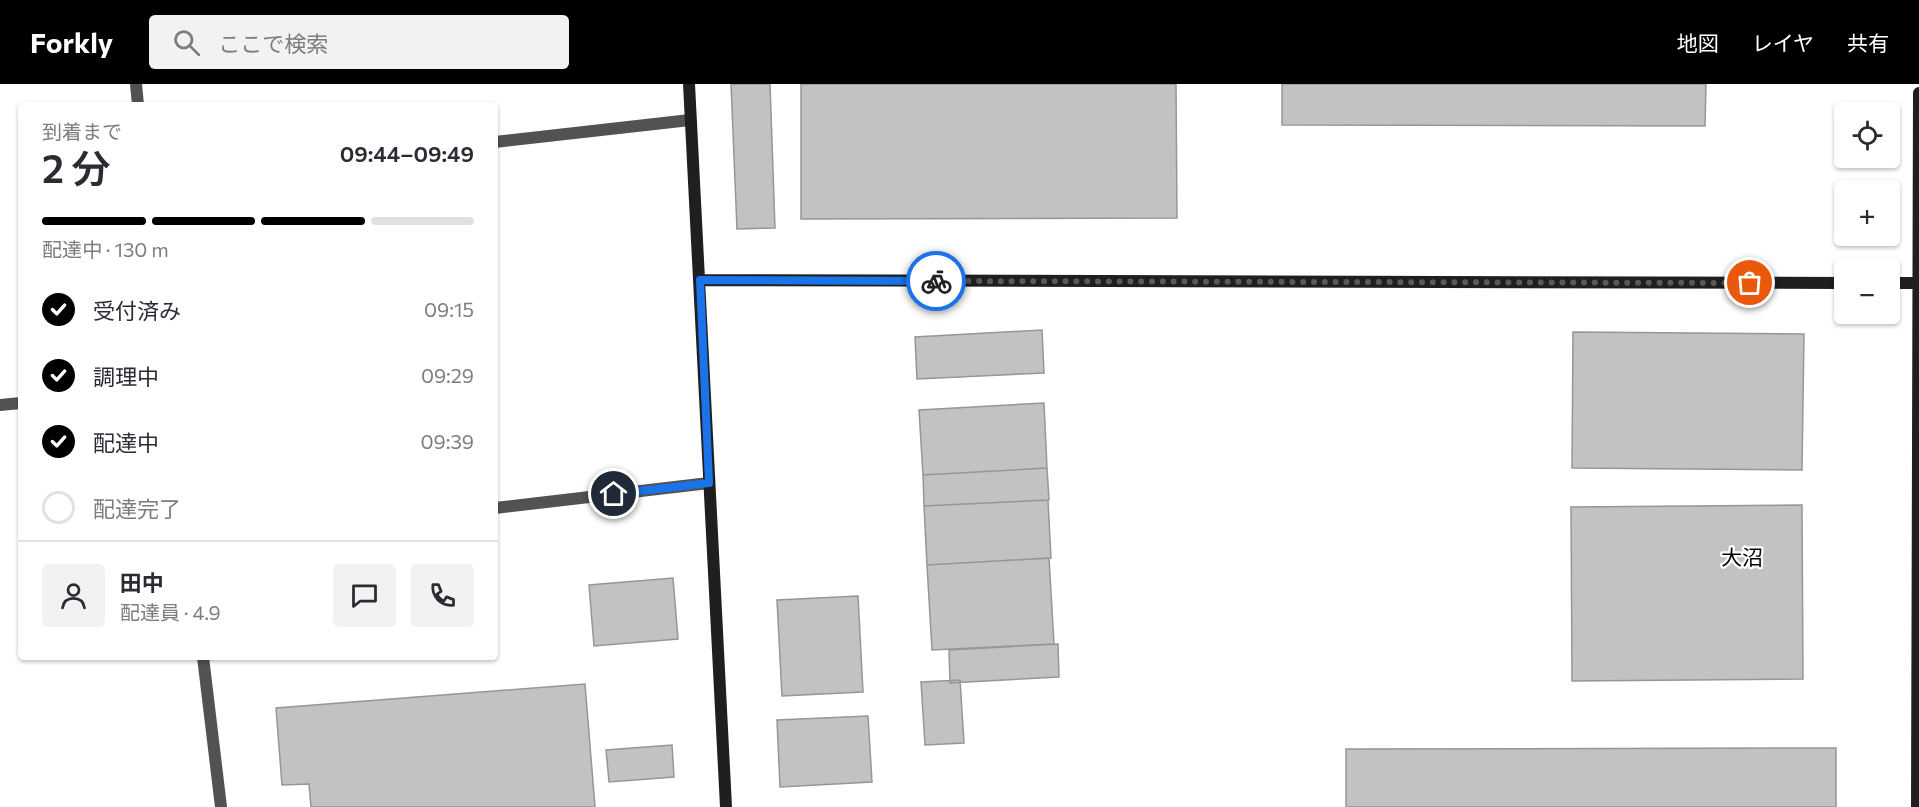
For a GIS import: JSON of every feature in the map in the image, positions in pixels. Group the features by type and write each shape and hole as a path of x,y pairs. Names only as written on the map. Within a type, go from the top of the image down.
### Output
{"street":[{"path":"136,84 138,102"},
{"path":"689,84 726,807"},
{"path":"1917,807 1919,93"},
{"path":"498,142 690,120"},
{"path":"700,280 1834,283"},
{"path":"1900,283 1918,283"},
{"path":"0,405 18,403"},
{"path":"498,508 709,483"},
{"path":"203,660 221,807"}],"building":[{"path":"731,84 770,84 775,228 737,229"},
{"path":"801,84 1176,84 1177,218 801,219"},
{"path":"1282,84 1706,84 1705,126 1282,125"},
{"path":"1042,330 1044,373 917,379 915,337"},
{"path":"1573,332 1804,334 1802,470 1572,468"},
{"path":"1044,403 1047,468 923,475 919,410"},
{"path":"1047,468 1049,500 924,506 923,475"},
{"path":"1048,500 1051,558 927,565 924,506"},
{"path":"1802,505 1803,679 1572,681 1571,507"},
{"path":"1049,558 1054,644 932,650 927,565"},
{"path":"673,578 678,639 594,646 589,585"},
{"path":"858,596 863,692 782,696 777,600"},
{"path":"1058,644 1059,677 950,683 949,650"},
{"path":"960,680 964,743 925,745 921,682"},
{"path":"585,684 595,807 311,807 309,784 282,785 276,708"},
{"path":"868,716 872,782 780,787 777,720"},
{"path":"672,745 674,777 609,782 606,750"},
{"path":"1836,748 1836,807 1346,807 1346,749"}],"way so far":[{"path":"936,281 1750,283"}],"district":[{"name":"大沼","path":"1742,558"}],"route":[{"path":"614,494 709,483 700,280 936,281"}]}
